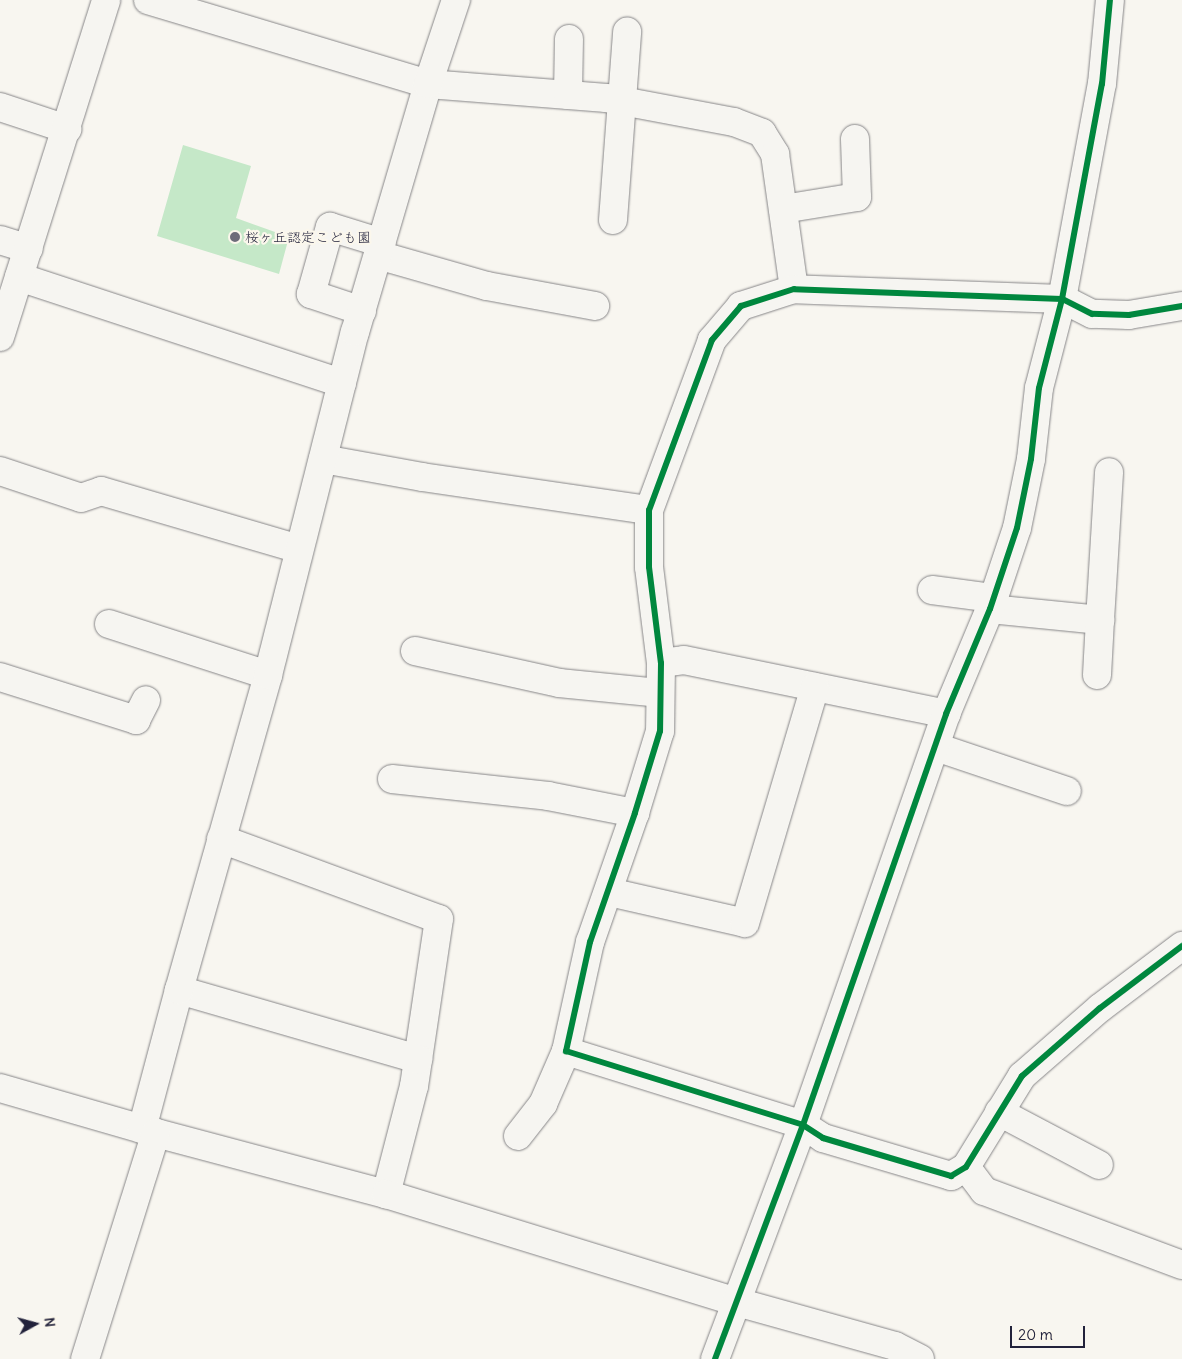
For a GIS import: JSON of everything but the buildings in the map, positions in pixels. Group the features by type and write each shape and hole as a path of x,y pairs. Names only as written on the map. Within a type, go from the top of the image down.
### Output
{"street":[{"path":"0,337 67,129 106,0"},
{"path":"148,0 428,84 621,101 734,122 762,133 775,154 794,289"},
{"path":"85,1359 150,1131 179,990 268,675 342,383 428,84 456,0"},
{"path":"716,1359 803,1124 946,714 991,604 1017,528 1031,459 1039,388 1062,299 1102,84 1110,0"},
{"path":"613,220 627,32"},
{"path":"568,95 569,39"},
{"path":"0,107 67,129"},
{"path":"782,209 857,197 855,139"},
{"path":"362,311 311,294 330,227 380,249 487,286 595,306"},
{"path":"0,240 29,249"},
{"path":"19,277 342,383"},
{"path":"518,1136 543,1104 566,1051 590,942 609,892 660,731 659,693 661,663 649,567 649,510 712,340 741,306 794,289 1062,299 1092,314 1129,315 1182,306"},
{"path":"323,459 422,477 649,510"},
{"path":"0,471 80,498 102,491 299,549"},
{"path":"1098,674 1109,472"},
{"path":"932,590 991,604 1100,620"},
{"path":"109,624 268,675"},
{"path":"415,651 559,683 659,693"},
{"path":"661,663 684,660 946,714"},
{"path":"0,677 136,720 146,700"},
{"path":"609,892 745,923 815,687"},
{"path":"936,747 1067,791"},
{"path":"392,779 548,796 635,813"},
{"path":"221,839 439,919 414,1086 386,1194"},
{"path":"566,1051 803,1124 823,1138 951,1176 966,1167 1022,1076 1100,1008 1182,946"},
{"path":"179,990 418,1059"},
{"path":"0,1088 150,1131 386,1194 737,1302 895,1346 920,1359"},
{"path":"999,1112 1099,1165"},
{"path":"966,1167 984,1191 1182,1265"}],"green space":[{"path":"183,145 251,166 236,218 289,237 279,274 157,236"}],"cycle path":[{"path":"715,1359 803,1125 946,714 990,609 1017,528 1031,459 1039,388 1062,299 1102,84 1110,0"},
{"path":"1182,306 1129,315 1092,314 1062,299 794,289 741,306 712,340 649,510 649,567 661,663 660,731 635,813 590,942 566,1051 803,1125 823,1138 951,1176 966,1167 1022,1076 1100,1008 1182,946"}],"place":[{"name":"桜ヶ丘認定こども園","path":"235,237"}]}
